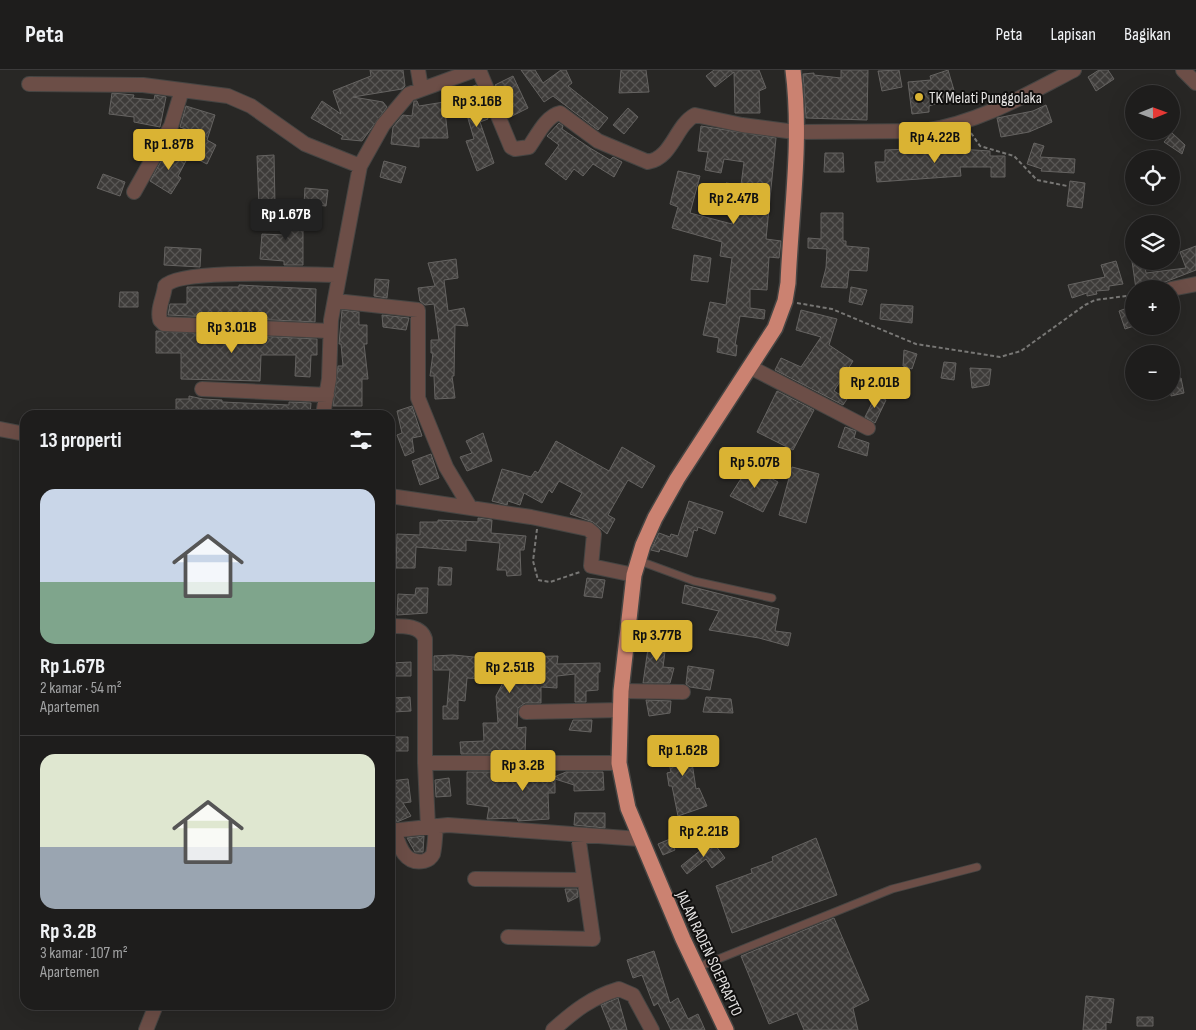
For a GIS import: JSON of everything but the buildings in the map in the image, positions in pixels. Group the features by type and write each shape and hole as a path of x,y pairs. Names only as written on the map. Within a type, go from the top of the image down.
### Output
{"highway":[{"name":"JALAN RADEN SOEPRAPTO","path":"726,1030 696,968 628,808 619,763 621,691 637,560 655,518 672,487 775,328 784,301 791,235 796,101 795,70"}],"street":[{"path":"418,70 421,88"},
{"path":"324,410 327,394 330,331 360,166 392,115 409,94 421,88 444,82 475,70"},
{"path":"479,70 511,147 515,149 529,147 548,120 554,114 560,113 598,141 648,162 657,160 665,153 687,119 695,114 742,125 795,132 924,130 964,123 1074,70"},
{"path":"1184,70 1196,83"},
{"path":"29,84 102,83 220,94 240,100 251,106 305,144 360,166"},
{"path":"134,192 171,126 182,90"},
{"path":"330,331 164,324 160,320 160,309 164,300 165,286 174,279 218,274 339,275"},
{"path":"1180,287 1196,284"},
{"path":"336,301 418,310 418,398 446,467 470,507"},
{"path":"750,367 868,428"},
{"path":"202,389 327,394"},
{"path":"0,429 20,433"},
{"path":"395,497 470,507 592,530 594,534 591,566 634,576"},
{"path":"395,626 412,628 421,632 424,636 426,662 425,764 432,826 433,853 431,858 420,861 407,857 395,836"},
{"path":"621,691 683,692"},
{"path":"526,712 620,710"},
{"path":"425,764 619,763"},
{"path":"395,831 432,826 640,839"},
{"path":"508,937 593,939 578,835"},
{"path":"475,879 584,880"},
{"path":"553,1030 597,996 619,989 628,992 638,1001 652,1030"},
{"path":"146,1030 154,1010"}],"lane":[{"path":"637,560 694,581 772,598"},
{"path":"696,968 892,889 977,867"}],"path":[{"path":"964,123 980,146 1014,156 1037,180 1067,186"},
{"path":"784,301 832,309 916,344 1000,357 1021,351 1073,311 1095,300 1125,295"},
{"path":"538,519 534,561 538,580 550,582 573,576"}],"place":[{"name":"TK Melati Punggolaka","path":"919,97"}]}
